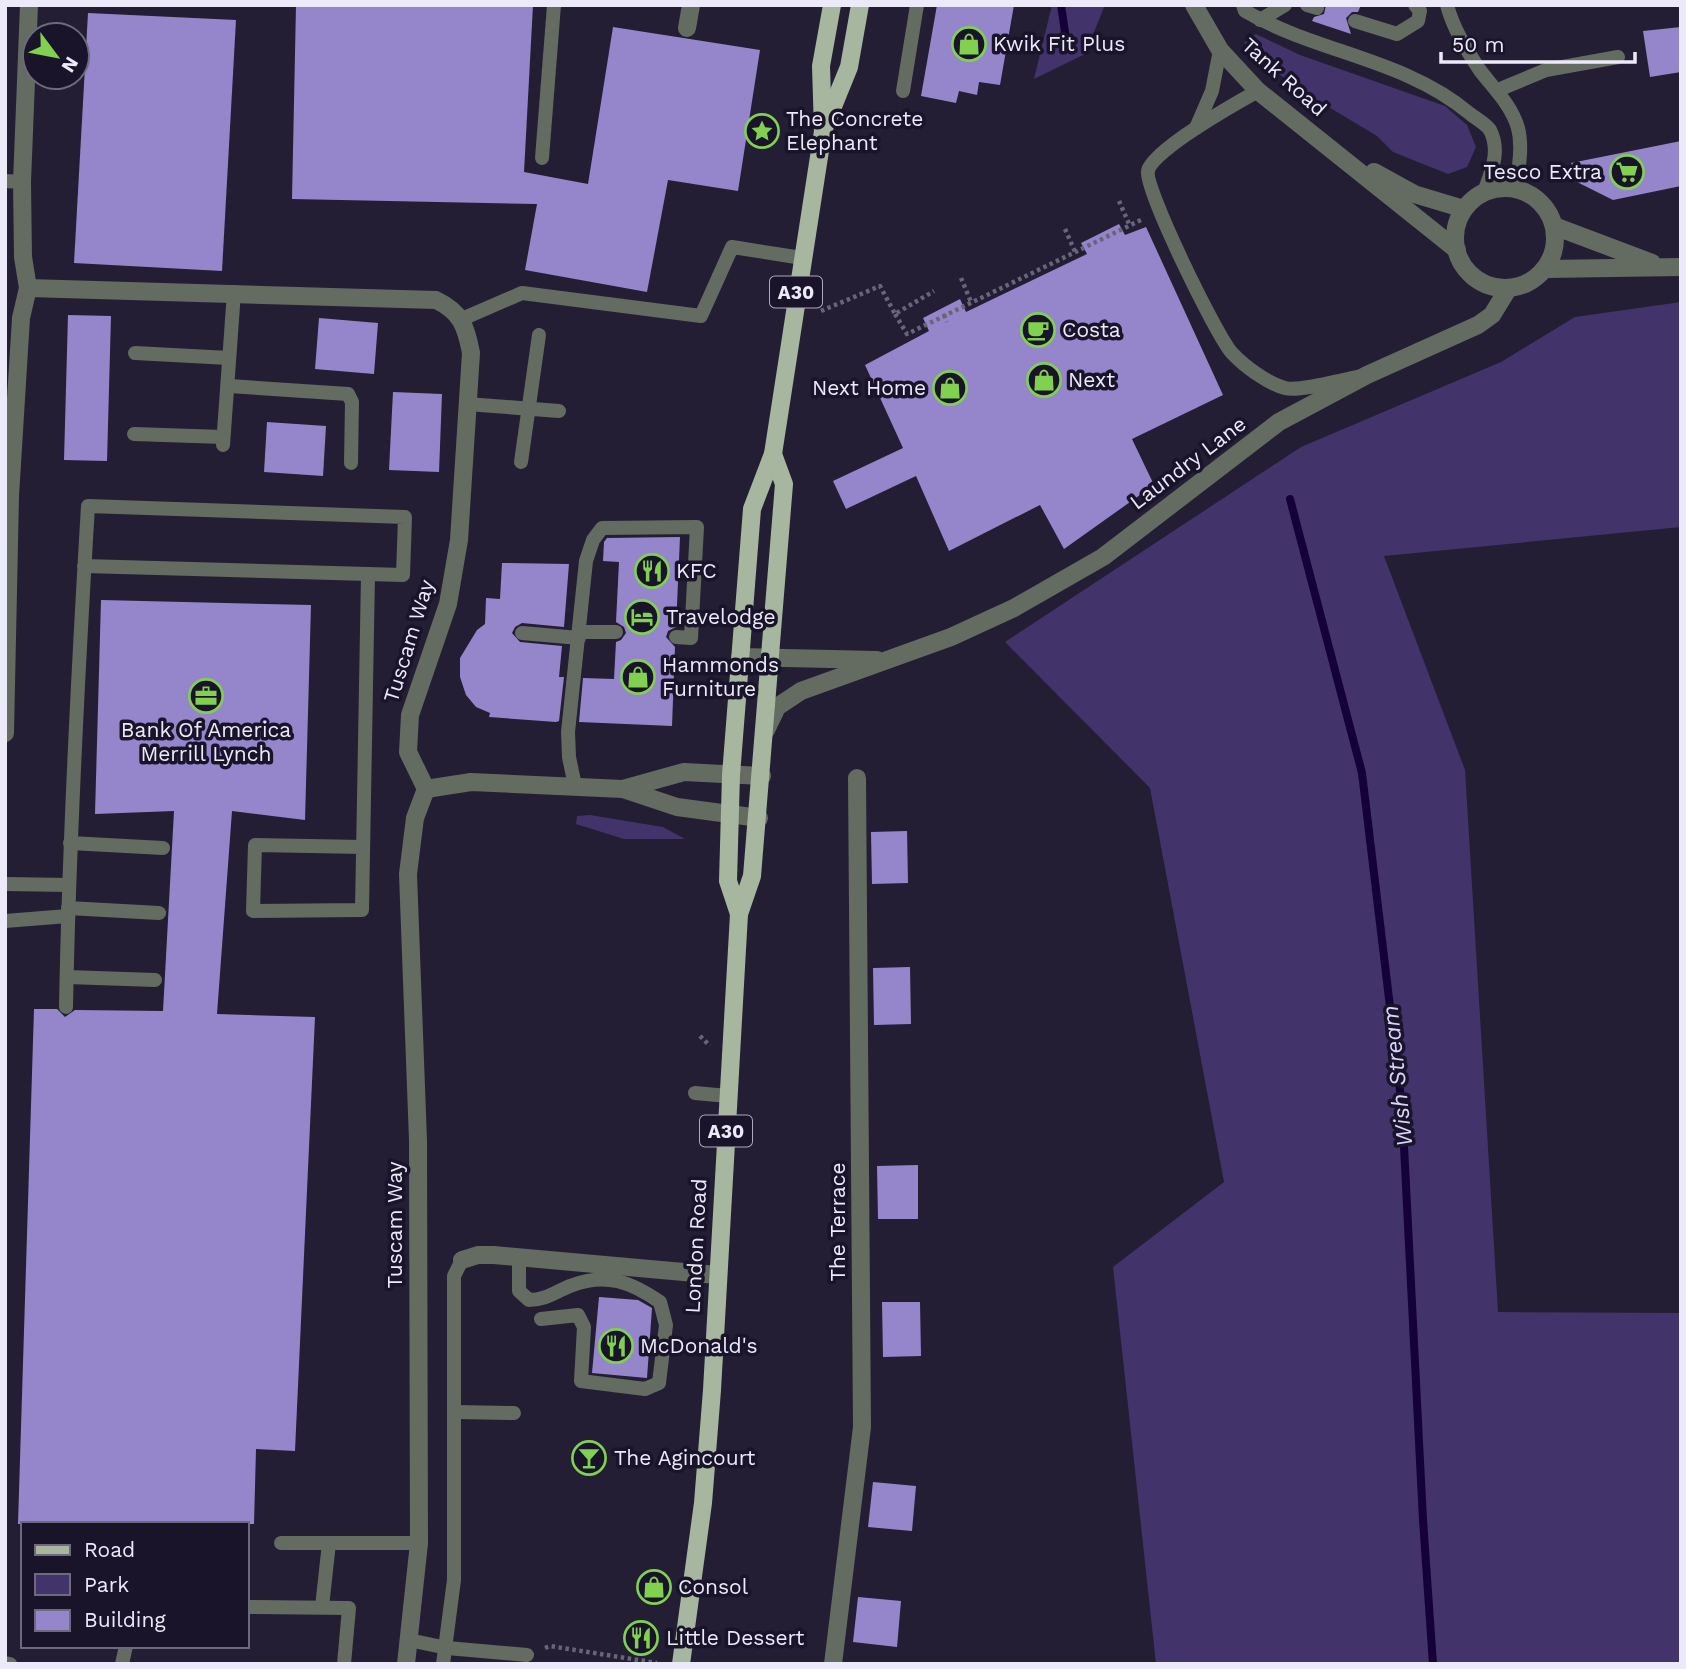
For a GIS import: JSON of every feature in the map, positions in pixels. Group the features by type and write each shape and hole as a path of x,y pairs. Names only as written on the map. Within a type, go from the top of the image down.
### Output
{"main road":[{"name":"London Road","path":"739,914 728,881 731,775 752,509 773,454 823,131 821,66 832,5"},
{"name":"London Road","path":"823,131 849,67 860,5"},
{"name":"London Road","path":"681,1664 703,1503 712,1390 739,914 752,876 772,656 784,484 773,454"}],"street":[{"path":"5,733 8,496 21,318 28,288 13,182 29,5"},
{"path":"687,28 691,5"},
{"name":"Tank Road","path":"1194,5 1220,50 1258,90 1457,250"},
{"name":"Tank Road","path":"1326,144 1414,194 1464,209"},
{"path":"1515,188 1540,201 1555,226 1556,241 1546,268 1522,286 1508,289 1491,287 1475,279 1463,266 1455,236 1464,209 1484,192 1515,188"},
{"path":"1555,226 1662,267"},
{"path":"1546,268 1681,267"},
{"path":"28,288 436,300 452,307 462,319"},
{"name":"Laundry Lane","path":"766,730 777,707 801,691 951,637 1014,608 1103,556 1279,422 1367,375 1478,325 1492,315 1508,289"},
{"name":"Tuscam Way","path":"406,1664 419,1543 418,1140 408,874 415,818 426,789 408,752 410,715 448,604 459,540 471,353 462,319"},
{"name":"Laundry Lane","path":"740,657 884,660"},
{"path":"623,789 684,772 762,776"},
{"name":"The Terrace","path":"834,1664 862,1427 857,779"},
{"path":"426,789 471,782 623,789 677,807 759,818"},
{"path":"463,1260 478,1255 519,1257 717,1275"}],"lane":[{"path":"542,158 554,5"},
{"path":"904,91 917,5"},
{"path":"1243,5 1245,11 1278,30 1401,71 1451,98 1489,130 1495,163 1484,192"},
{"path":"1260,20 1285,5"},
{"path":"1355,21 1397,34 1418,21 1420,10 1415,5"},
{"path":"1434,5 1452,25 1480,70 1498,90 1518,129 1520,166 1515,188"},
{"path":"1447,5 1452,25"},
{"path":"1196,129 1212,91 1220,50"},
{"path":"1498,90 1546,70 1618,57"},
{"path":"1258,90 1156,158 1148,170 1149,186 1163,221 1230,352 1259,375 1286,389 1367,375"},
{"path":"462,319 522,293 701,316 732,247 802,258"},
{"path":"134,434 223,441 234,292"},
{"path":"521,462 539,335"},
{"path":"135,353 229,358"},
{"path":"229,386 348,394 352,402 351,463"},
{"path":"467,404 559,411"},
{"path":"66,1007 70,843 84,566 88,506 405,517 403,575 84,566"},
{"path":"575,786 569,757 568,732 586,561 593,540 602,528 697,527 691,638 676,637"},
{"path":"363,847 255,845 253,911 362,910 368,574"},
{"path":"522,633 579,635 616,632"},
{"path":"70,843 163,848"},
{"path":"5,884 69,885"},
{"path":"5,921 68,912 159,913"},
{"path":"67,977 155,980"},
{"path":"695,1093 728,1096"},
{"path":"519,1257 519,1291 529,1300 544,1300 572,1286 601,1280 633,1283 660,1302 666,1325 659,1383 645,1389 581,1381 584,1327 578,1315 541,1319"},
{"path":"443,1664 454,1580 454,1276 463,1260"},
{"path":"456,1412 514,1413"},
{"path":"281,1543 419,1543"},
{"path":"322,1607 329,1543"},
{"path":"248,1607 349,1608 344,1664"},
{"path":"409,1640 447,1648 527,1655"}],"path":[{"path":"821,311 880,286 907,334 1104,242 1130,226 1119,201"},
{"path":"1065,229 1076,254"},
{"path":"961,278 971,302"},
{"path":"895,314 934,290"},
{"path":"944,315 947,322"},
{"path":"527,1655 550,1646 657,1663"}],"green space":[{"path":"1052,5 1105,5 1085,54 1034,79"},
{"path":"1256,34 1300,55 1445,106 1467,125 1476,147 1467,167 1448,174 1393,152 1377,136 1292,85 1244,43"},
{"path":"1681,302 1681,527 1384,556 1465,770 1498,1312 1681,1313 1681,1664 1156,1664 1113,1267 1224,1182 1150,788 1005,642 1301,447 1501,362 1575,317"},
{"path":"590,815 663,827 685,839 624,839 576,824 577,816"}],"building":[{"path":"296,5 533,5 524,172 588,184 613,27 760,50 738,191 668,180 647,292 525,270 537,204 292,199"},
{"name":"Kwik Fit Plus","path":"937,5 1014,5 1000,85 979,82 977,95 959,91 956,103 921,96"},
{"path":"1326,5 1361,5 1358,12 1352,12 1346,18 1351,34 1312,21 1314,17 1324,14"},
{"path":"88,13 236,20 222,271 74,263 84,91 91,91 91,21 88,21"},
{"path":"1681,27 1681,72 1650,77 1643,31"},
{"name":"Tesco Extra","path":"1681,141 1681,186 1613,200 1575,181 1571,163"},
{"name":"Next","path":"1119,224 1125,235 1146,227 1223,395 1132,439 1154,485 1064,549 1040,505 949,551 916,476 846,509 833,481 903,448 865,365 929,331 923,318 960,299 966,312 1087,254 1081,243"},
{"path":"68,315 111,316 107,461 64,460"},
{"path":"319,318 378,323 374,374 315,369"},
{"path":"393,392 442,394 439,472 389,470"},
{"path":"267,422 326,426 323,476 264,472"},
{"path":"680,537 676,627 668,631 666,637 675,647 672,726 579,722 583,678 614,679 616,642 626,633 624,627 616,622 619,562 603,561 604,542 607,538"},
{"path":"502,563 569,564 564,627 522,623 515,627 512,633 520,642 562,646 559,677 564,677 559,721 489,717 490,713 476,707 466,695 460,677 460,658 477,630 485,624 486,598 500,599"},
{"path":"101,600 311,605 305,820 232,811 217,1014 315,1017 295,1451 256,1449 254,1524 18,1524 34,1009 57,1009 65,1017 75,1010 163,1011 174,811 95,814"},
{"path":"907,831 908,883 872,884 871,832"},
{"path":"910,967 911,1024 874,1025 873,968"},
{"path":"918,1165 918,1219 878,1219 877,1166"},
{"path":"599,1297 638,1300 652,1308 647,1378 592,1373"},
{"path":"882,1302 920,1302 921,1356 883,1357"},
{"path":"873,1482 916,1486 912,1531 868,1527"},
{"path":"858,1597 901,1601 897,1647 853,1642"}],"waterway":[{"name":"Wish Stream","path":"1061,5 1066,39"},
{"name":"Wish Stream","path":"1290,499 1362,773 1402,1107 1433,1664"}],"place":[{"name":"Kwik Fit Plus","path":"969,44"},
{"name":"The Concrete Elephant","path":"762,131"},
{"name":"Tesco Extra","path":"1627,172"},
{"name":"Costa","path":"1038,330"},
{"name":"Next","path":"1044,380"},
{"name":"Next Home","path":"950,388"},
{"name":"KFC","path":"652,571"},
{"name":"Travelodge","path":"642,617"},
{"name":"Hammonds Furniture","path":"638,677"},
{"name":"Bank Of America Merrill Lynch","path":"206,696"},
{"name":"McDonald's","path":"616,1346"},
{"name":"The Agincourt","path":"589,1458"},
{"name":"Consol","path":"654,1587"},
{"name":"Little Dessert","path":"641,1638"}]}
